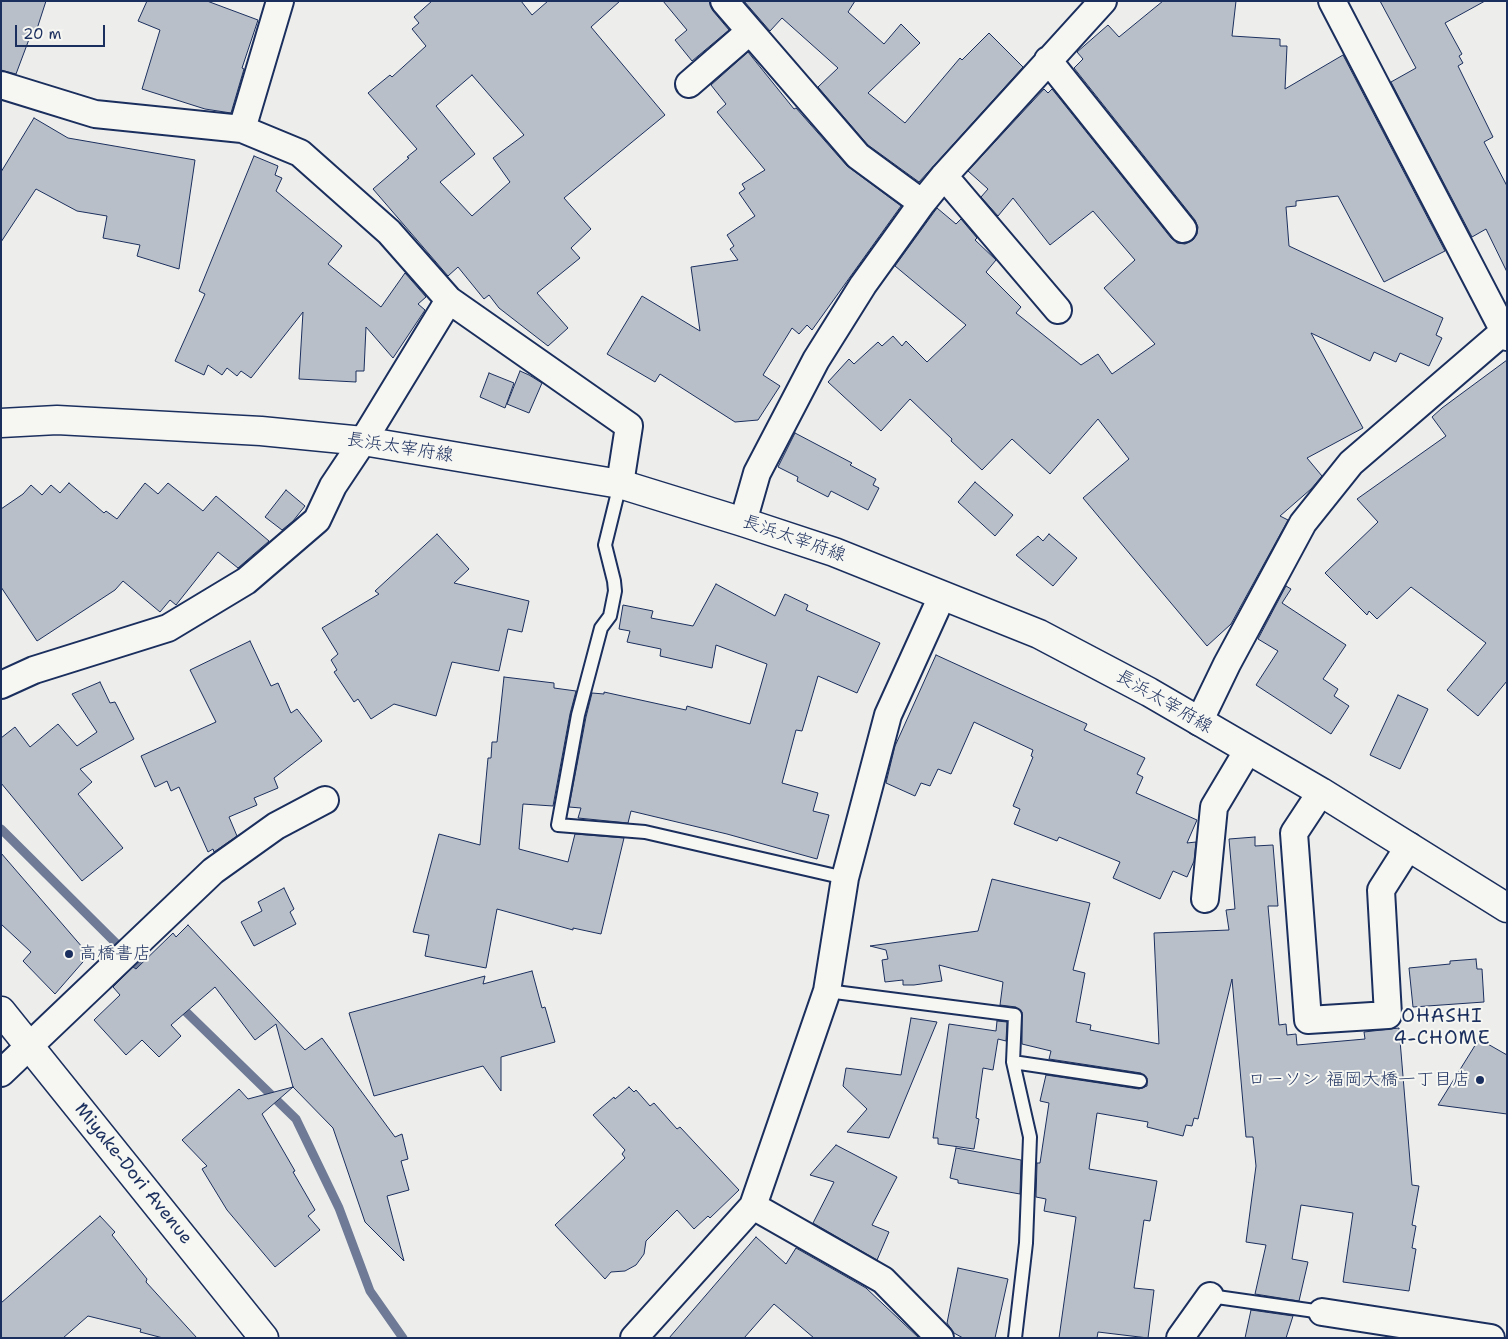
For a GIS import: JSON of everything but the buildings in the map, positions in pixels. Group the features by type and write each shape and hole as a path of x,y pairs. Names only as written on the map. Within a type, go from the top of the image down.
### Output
{"main road":[{"name":"長浜太宰府線","path":"1,423 57,420 261,431 363,441 620,484 743,522 834,552 1039,634 1150,692 1321,792 1507,908"},
{"name":"Miyake-Dori Avenue","path":"1,1011 264,1338"}],"street":[{"path":"242,129 280,1"},
{"path":"724,1 858,156 922,204"},
{"path":"743,522 757,473 816,360 863,285 944,176 1103,1"},
{"path":"1199,722 1227,664 1303,523 1351,463 1505,335 1332,1"},
{"path":"689,84 749,32"},
{"path":"1048,60 1183,229"},
{"path":"1,85 95,114 242,129 300,153 389,232 449,300 629,426 620,484"},
{"path":"944,176 1058,310"},
{"path":"1,685 34,670 168,628 246,581 317,520 333,486 363,441 449,300"},
{"path":"634,1338 753,1206 827,991 845,878 888,715 942,596"},
{"path":"1205,899 1214,807 1248,750"},
{"path":"1321,792 1294,834 1308,1020 1388,1015 1382,890 1409,846"},
{"path":"1,1073 213,871 276,826 326,800"},
{"path":"753,1206 883,1280 940,1338"},
{"path":"1180,1338 1210,1296"},
{"path":"1322,1312 1490,1338"}],"lane":[{"path":"620,484 604,545 614,581 615,592 610,616 601,628 578,716 558,824 645,832 845,878"},
{"path":"827,991 1015,1015 1013,1062 1030,1137 1026,1243 1015,1338"},
{"path":"1013,1062 1140,1081"},
{"path":"1210,1296 1322,1312"}],"waterway":[{"path":"1,829 146,973"},
{"path":"179,1005 296,1119 339,1208 370,1291 403,1338"}],"place":[{"name":"高橋書店","path":"69,954"},
{"name":"ローソン 福岡大橋一丁目店","path":"1480,1080"}],"district":[{"name":"OHASHI 4-CHOME","path":"1442,1028"}]}
